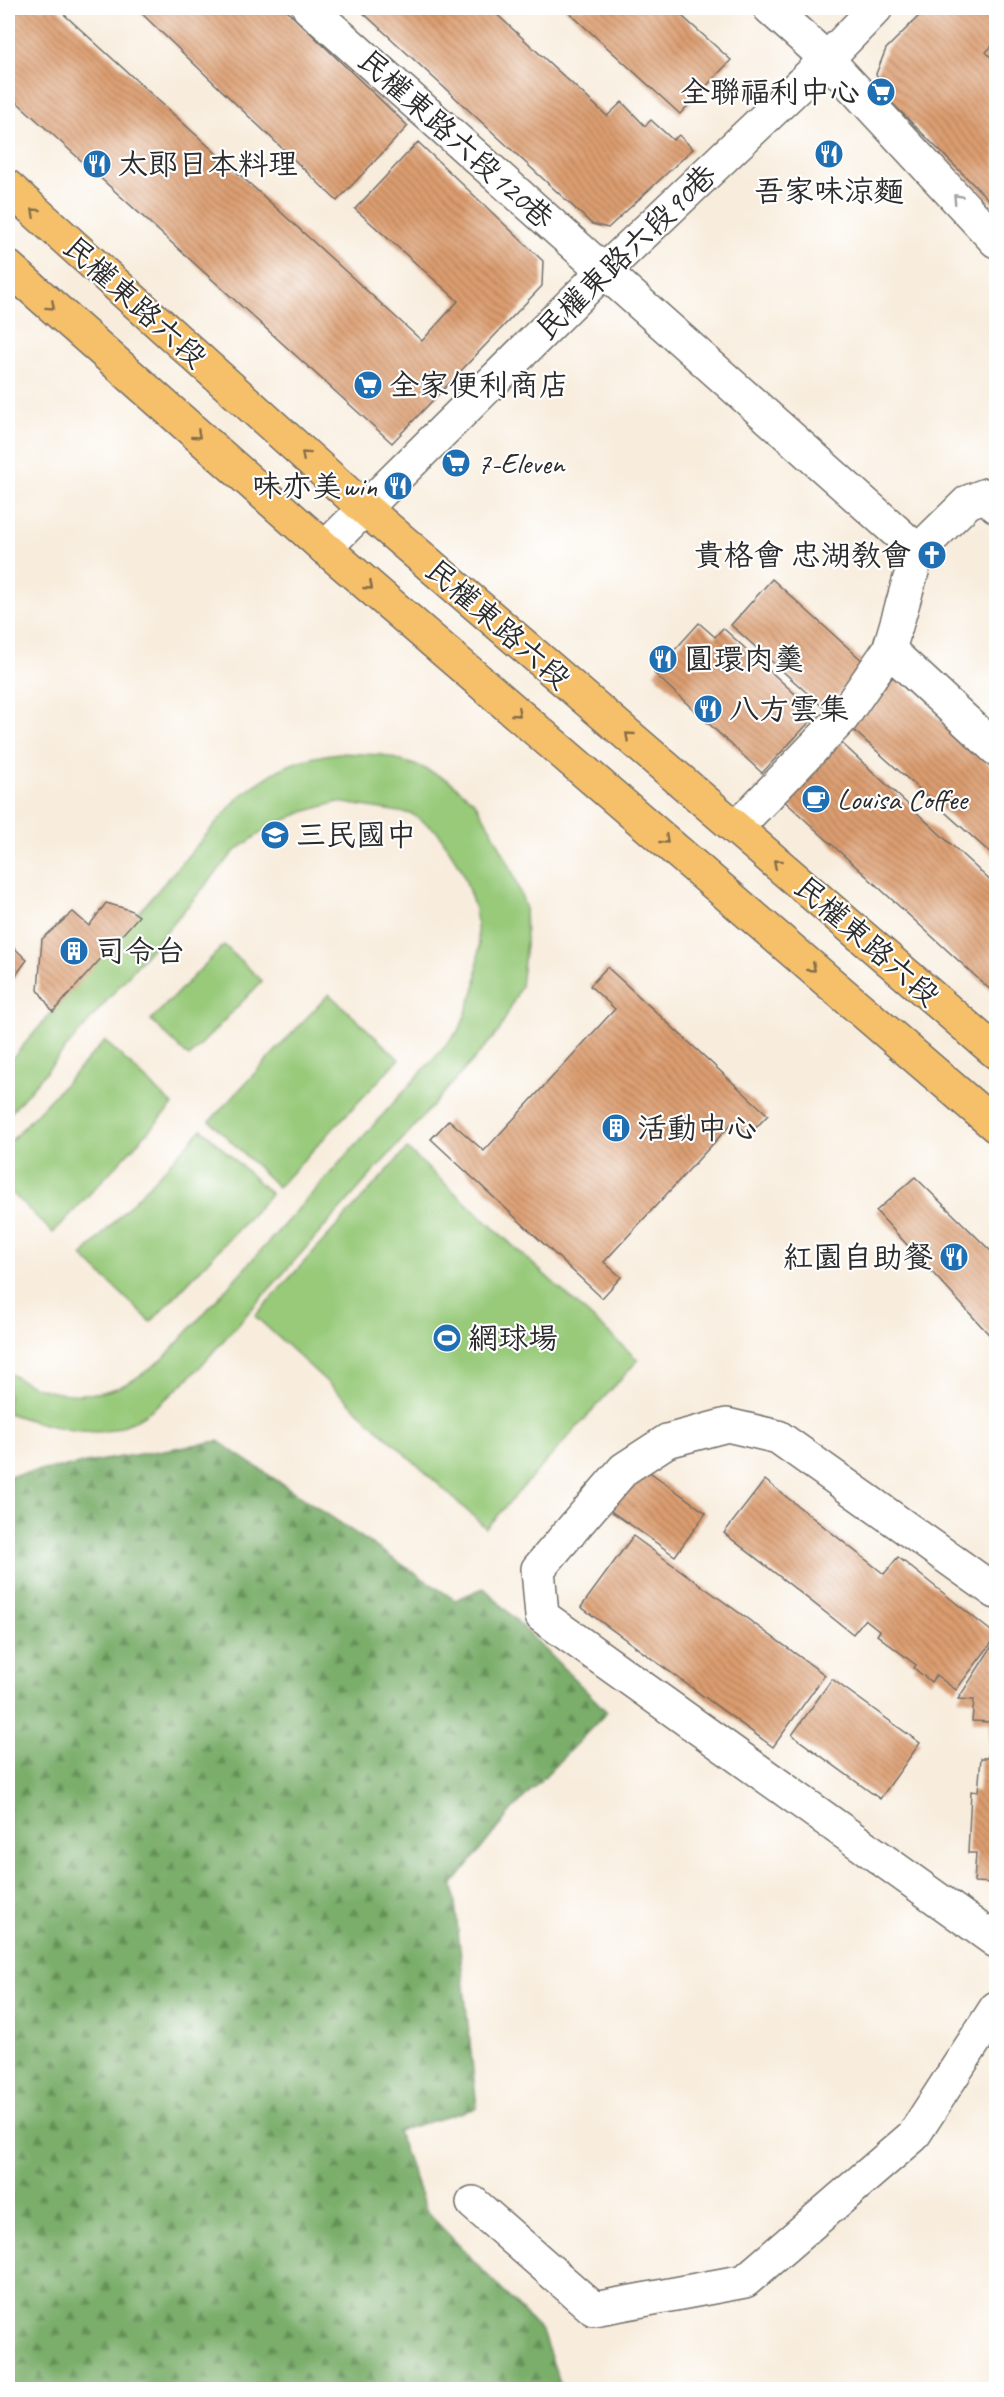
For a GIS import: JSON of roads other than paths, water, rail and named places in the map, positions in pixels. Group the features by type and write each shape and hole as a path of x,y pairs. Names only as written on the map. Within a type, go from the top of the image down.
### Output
{"main road":[{"name":"民權東路六段","path":"8,187 364,508 996,1052"},
{"name":"民權東路六段","path":"8,267 325,548 996,1126"}],"street":[{"name":"民權東路六段120巷","path":"309,8 918,551"},
{"path":"770,8 827,59 996,241"},
{"name":"民權東路六段90巷","path":"325,548 604,271 827,59 876,8"},
{"path":"736,828 842,718 889,651 918,551 968,502 986,495 996,506"},
{"path":"889,651 996,749"},
{"path":"996,1592 778,1437 727,1425 667,1441 624,1469 538,1569 542,1616 996,1941"},
{"path":"473,2203 594,2309 745,2281 912,2136 996,2008"}],"place":[{"name":"全聯福利中心","path":"881,92"},
{"name":"吾家味涼麵","path":"829,154"},
{"name":"太郎日本料理","path":"97,164"},
{"name":"全家便利商店","path":"368,385"},
{"name":"7-Eleven","path":"456,463"},
{"name":"味亦美win","path":"398,486"},
{"name":"貴格會 忠湖教會","path":"932,555"},
{"name":"圓環肉羹","path":"663,659"},
{"name":"八方雲集","path":"708,709"},
{"name":"Louisa Coffee","path":"816,799"},
{"name":"三民國中","path":"275,835"},
{"name":"司令台","path":"74,951"},
{"name":"活動中心","path":"616,1128"},
{"name":"紅園自助餐","path":"954,1257"},
{"name":"網球場","path":"447,1338"}]}
